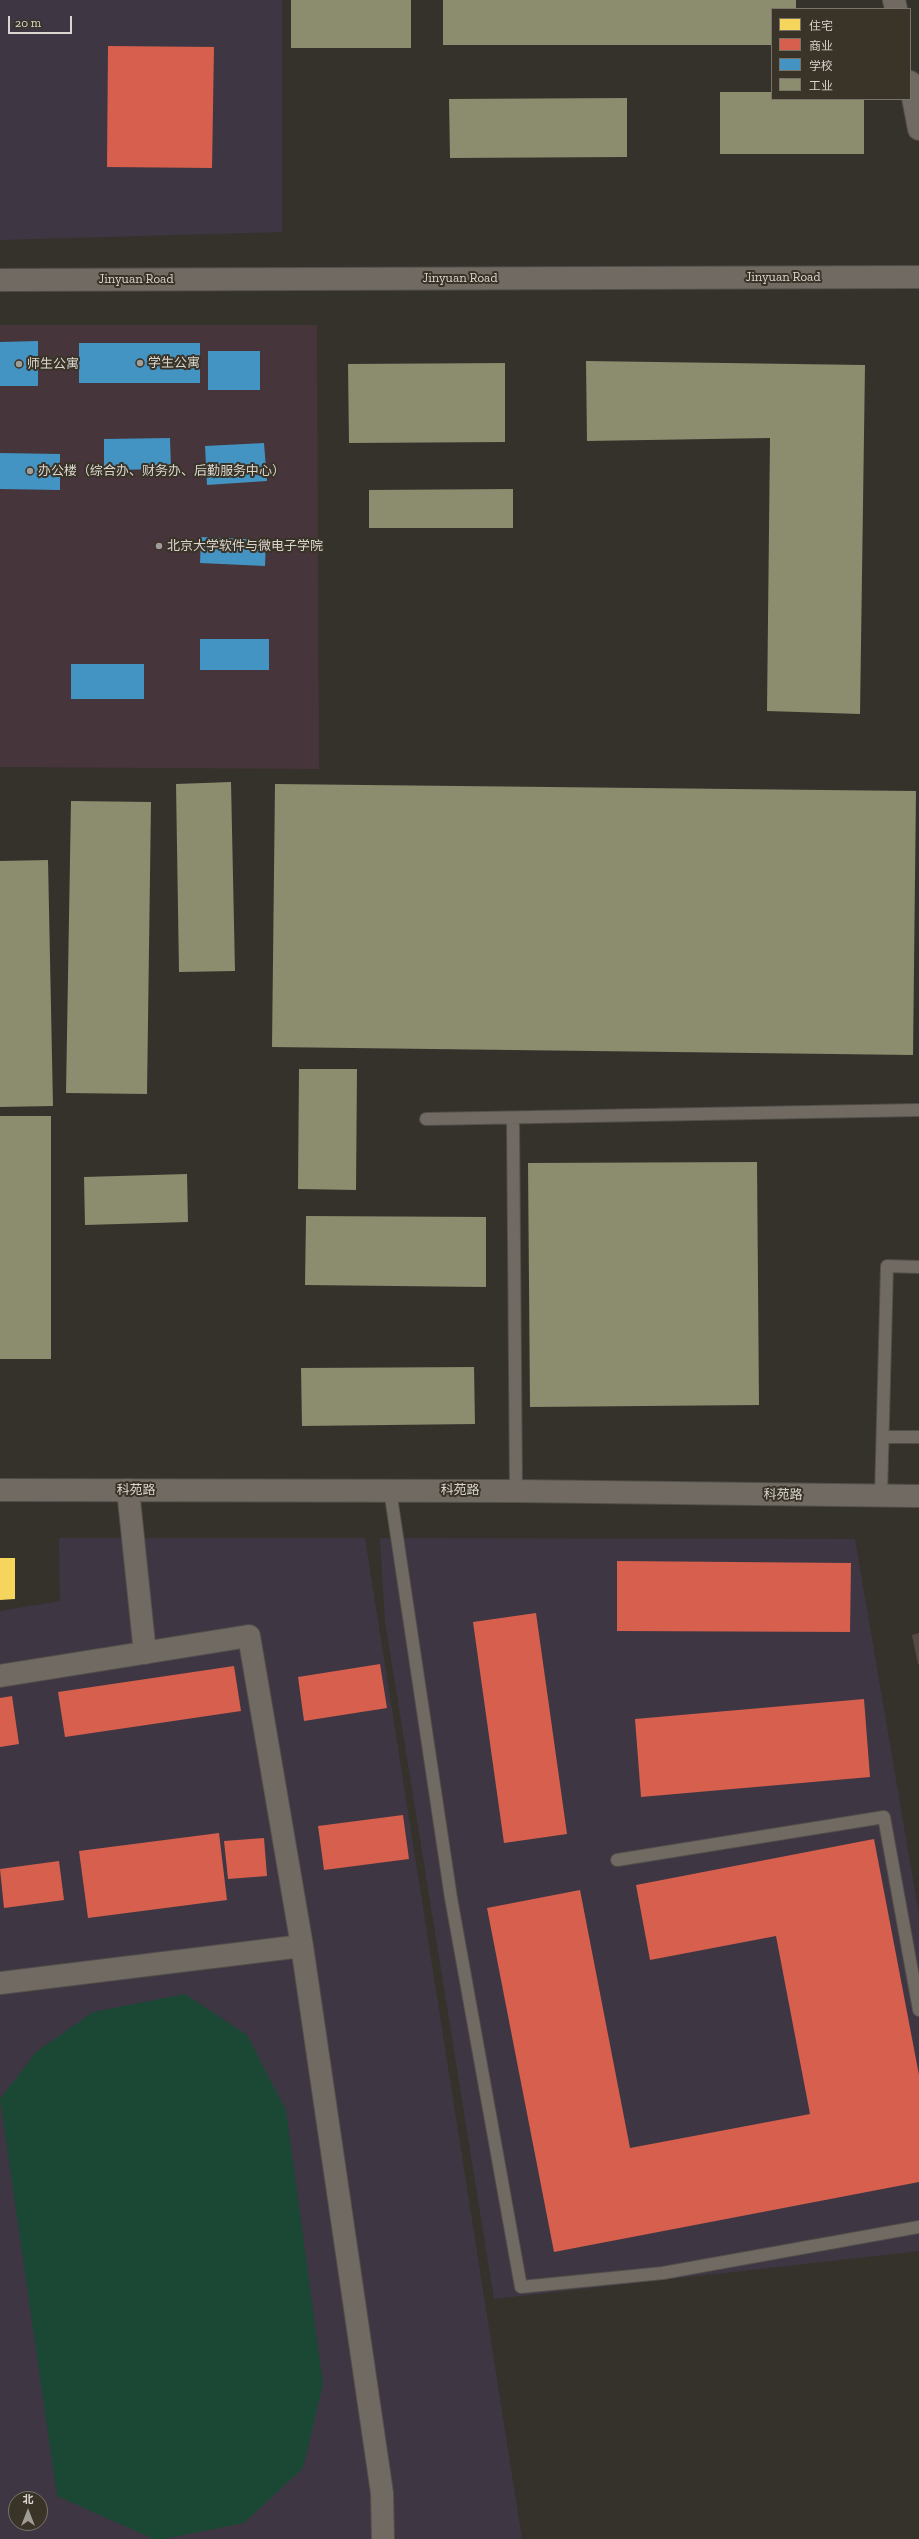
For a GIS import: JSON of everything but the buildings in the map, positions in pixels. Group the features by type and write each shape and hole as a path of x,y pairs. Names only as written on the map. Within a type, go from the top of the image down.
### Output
{"street":[{"path":"911,87 919,129"},
{"name":"Jinyuan Road","path":"0,280 919,277"},
{"name":"科苑路","path":"0,1490 390,1490 919,1496"},
{"path":"128,1490 145,1653"},
{"path":"0,1676 249,1636 302,1946 382,2493 383,2539"},
{"path":"0,1983 302,1946"}],"lane":[{"path":"426,1119 919,1110"},
{"path":"514,1118 516,1491"},
{"path":"881,1496 887,1266 919,1267"},
{"path":"883,1437 919,1437"},
{"path":"390,1490 451,1898 521,2287 663,2273 919,2227"},
{"path":"617,1860 884,1817 919,2010"}],"shaded area":[{"path":"0,0 282,0 282,232 0,240"},
{"name":"北京大学软件与微电子学院","path":"0,325 317,325 319,769 0,767"},
{"path":"59,1538 365,1538 522,2539 0,2539 0,1611 60,1601"},
{"path":"380,1538 855,1539 919,1915 919,2251 494,2299 385,1621"}],"green space":[{"path":"185,1994 247,2035 286,2110 323,2384 303,2468 244,2523 164,2539 154,2539 57,2496 0,2099 36,2052 93,2012"}],"place":[{"name":"学生公寓","path":"140,363"},
{"name":"师生公寓","path":"19,364"},
{"name":"办公楼（综合办、财务办、后勤服务中心）","path":"30,471"},
{"name":"北京大学软件与微电子学院","path":"159,546"}]}
